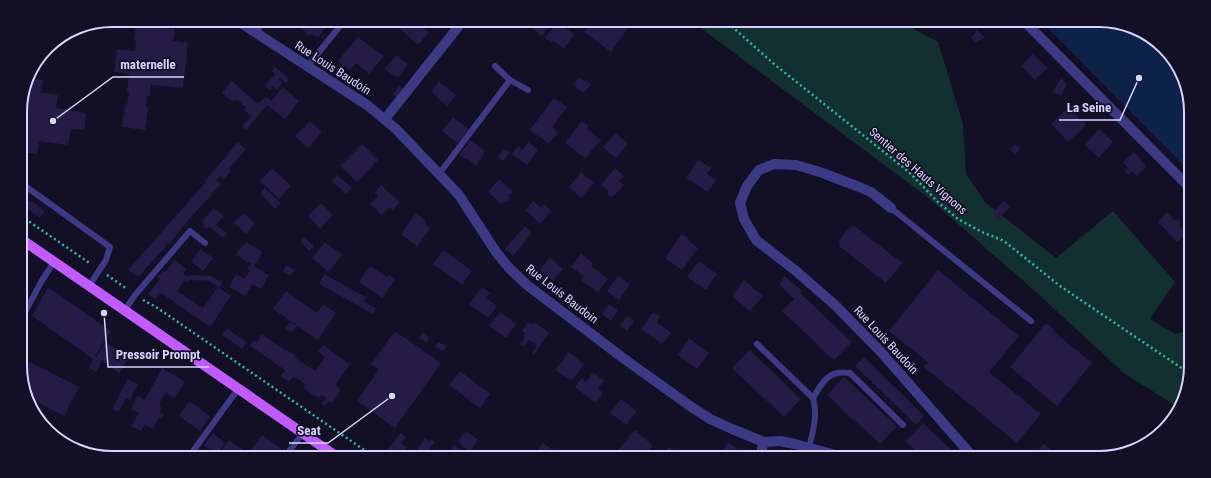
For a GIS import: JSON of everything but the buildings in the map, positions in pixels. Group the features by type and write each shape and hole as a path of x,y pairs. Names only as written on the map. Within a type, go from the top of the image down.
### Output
{"main road":[{"path":"27,243 329,451"}],"street":[{"name":"Rue Louis Baudoin","path":"246,27 385,119 459,195 496,252 527,285 623,358 710,419 764,442 780,441 820,451"},
{"path":"385,119 458,27"},
{"path":"1030,27 1184,182"},
{"name":"Rue Louis Baudoin","path":"891,208 871,192 820,172 796,165 774,164 759,170 747,186 740,203 744,219 756,240 796,271 835,305 895,368 968,451"},
{"path":"761,451 764,442"}],"lane":[{"path":"255,33 260,27"},
{"path":"307,67 339,27"},
{"path":"495,66 510,80 528,90"},
{"path":"439,174 510,80"},
{"path":"27,187 110,247 106,260 89,286"},
{"path":"891,208 1031,321"},
{"path":"125,310 190,231 205,243"},
{"path":"27,309 41,282 54,262"},
{"path":"757,344 813,398 816,408 816,419 809,448"},
{"path":"813,398 822,382 831,374 842,372 850,373 903,425"},
{"path":"193,451 238,389"},
{"path":"289,451 303,433"}],"path":[{"name":"Sentier des Hauts Vignons","path":"732,27 774,64 909,172 938,202 958,219 982,232 1004,241 1060,286 1184,370"},
{"path":"27,220 366,451"}],"green space":[{"path":"699,27 910,27 938,42 963,124 966,174 985,202 1056,258 1113,211 1175,282 1150,319 1175,334 1184,332 1184,372 1175,405 1125,374 1036,292 926,196"}],"water":[{"path":"1047,27 1105,27 1116,29 1132,33 1142,38 1159,52 1173,69 1181,90 1184,112 1184,166"}],"place":[{"name":"La Seine","path":"1139,78"},
{"name":"maternelle","path":"53,121"},
{"name":"Pressoir Prompt","path":"104,313"},
{"name":"Seat","path":"392,396"}]}
